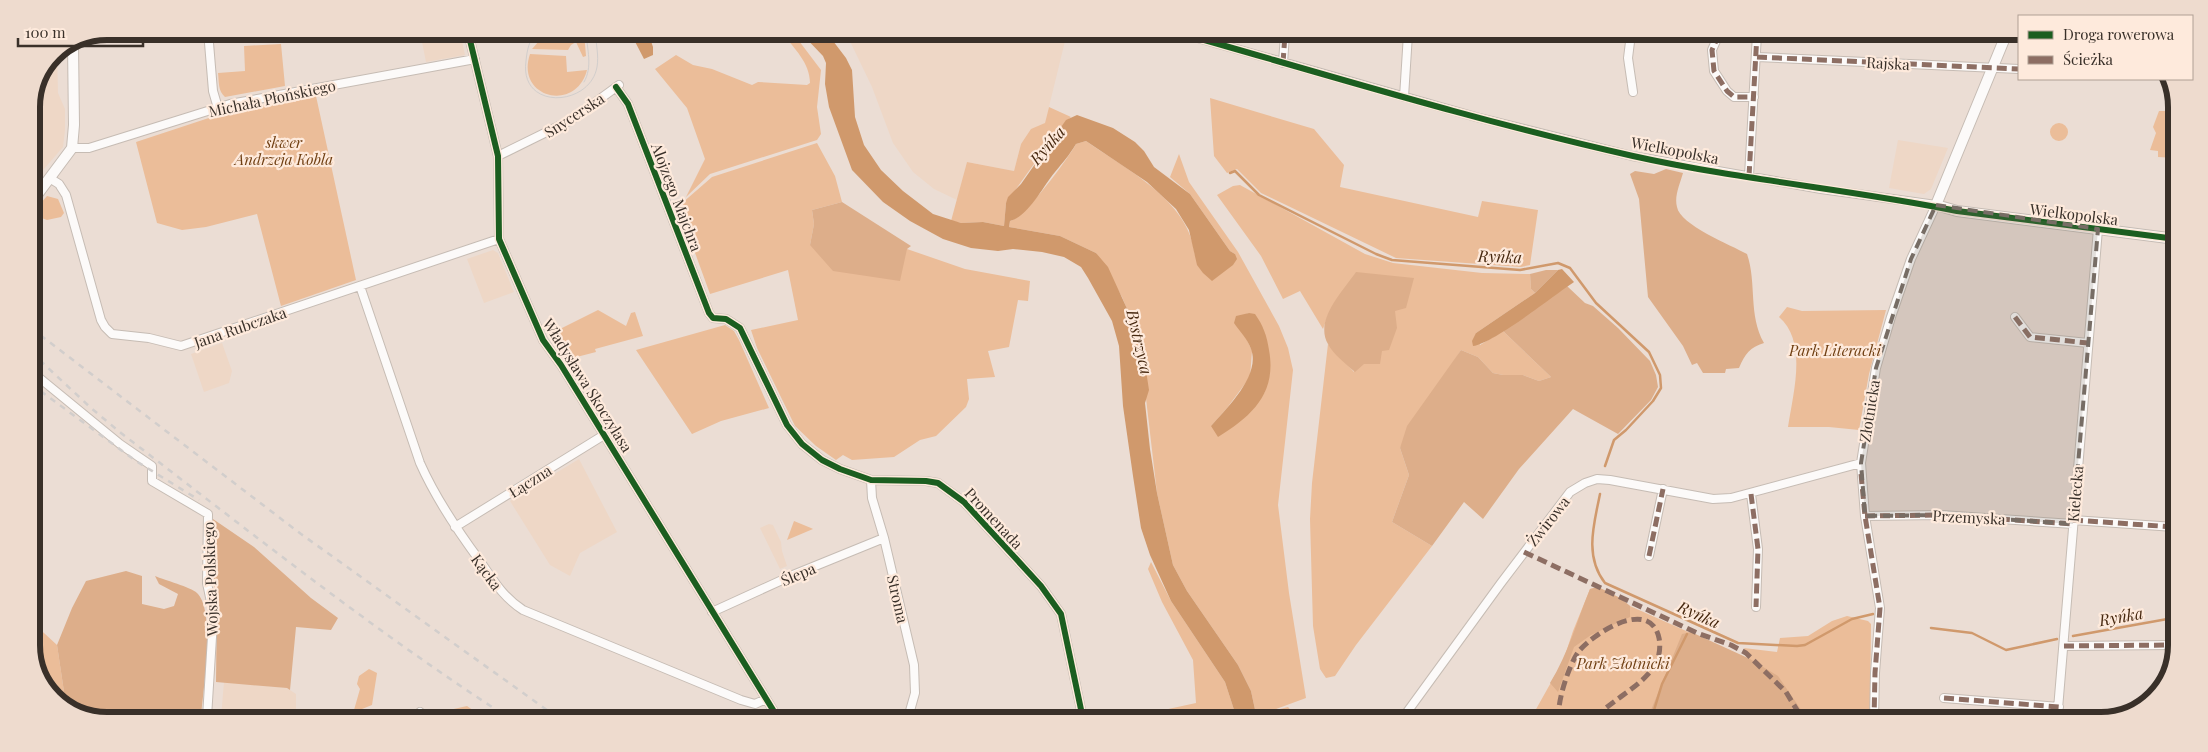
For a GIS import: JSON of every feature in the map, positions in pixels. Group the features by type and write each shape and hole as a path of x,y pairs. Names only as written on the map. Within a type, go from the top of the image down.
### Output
{"street":[{"path":"209,40 213,91 218,108"},
{"name":"Władysława Skoczylasa","path":"470,40 498,156 499,239 543,340 561,365 774,712"},
{"name":"Wielkopolska","path":"1204,40 1404,97 1632,156 1936,205 1957,211 2168,238"},
{"path":"1283,63 1285,40"},
{"path":"1404,97 1408,40"},
{"path":"1630,40 1628,58 1632,92"},
{"path":"1716,40 1712,50 1714,72 1727,91 1734,97 1754,98"},
{"path":"1749,176 1758,40"},
{"name":"Złotnicka","path":"1874,712 1874,673 1880,608 1860,463 1876,368 1911,259 1936,205 2004,40"},
{"path":"40,192 72,148 74,126 73,49"},
{"name":"Rajska","path":"1757,57 2018,69"},
{"name":"Michała Płońskiego","path":"72,148 89,148 218,108 263,97 475,59"},
{"name":"Snycerska","path":"498,156 572,120 618,85"},
{"name":"Alojzego Majchra","path":"618,85 628,104 709,313 713,318"},
{"name":"Jana Rubczaka","path":"51,178 59,184 67,196 101,320 105,327 112,334 149,338 186,346 499,239"},
{"name":"Kielecka","path":"2058,712 2098,229"},
{"name":"Kącka","path":"360,286 420,463 455,527 507,599 523,610 740,700 755,704 766,699"},
{"path":"2014,317 2030,337 2088,343"},
{"name":"Promenada","path":"713,318 726,319 740,328 787,426 802,444 822,460 840,469 872,480 938,483 952,492 1041,586 1060,614 1081,712"},
{"name":"Wojska Polskiego","path":"40,378 120,444 152,466 152,481 208,514 207,583 213,621 207,712"},
{"name":"Łączna","path":"455,527 604,435"},
{"name":"Żwirowa","path":"1407,712 1570,492 1584,483 1597,480 1622,481 1713,499 1731,498 1860,463"},
{"name":"Stroma","path":"872,480 872,498 884,538 914,665 915,693 910,712"},
{"path":"1649,556 1663,489"},
{"path":"1751,494 1758,549 1756,607"},
{"name":"Przemyska","path":"1866,516 1941,515 2168,527"},
{"name":"Ślepa","path":"712,612 793,575 884,538"},
{"path":"2064,646 2168,645"},
{"path":"1944,698 2058,707"}],"highlighted area":[{"path":"1936,205 2098,229 2073,524 1941,515 1865,516 1861,463 1876,368 1911,259"}],"shaded area":[{"path":"422,40 462,40 465,55 426,62"},
{"path":"849,40 1065,40 1045,123 1021,144 1014,171 967,162 957,200 934,189 913,172 893,143 872,87"},
{"path":"57,63 58,93 65,109 63,147 40,172 41,94 45,81"},
{"path":"1898,140 1948,148 1931,189 1924,194 1889,188"},
{"path":"1666,169 1683,173 1676,199 1680,214 1696,227 1747,254 1752,276 1756,321 1764,343 1749,352 1739,368 1726,369 1725,373 1703,373 1697,363 1692,365 1683,346 1648,297 1639,199 1630,174 1635,171 1654,174"},
{"path":"842,202 911,246 907,249 900,281 833,271 810,245 814,224 812,210"},
{"path":"493,250 498,253 514,292 484,303 467,259"},
{"path":"1546,270 1558,270 1535,293 1531,289 1530,274"},
{"path":"1356,272 1414,278 1406,308 1395,311 1397,328 1389,350 1382,351 1380,364 1364,364 1355,372 1330,348 1325,335 1325,325 1332,306"},
{"path":"1567,286 1585,303 1593,306 1618,328 1650,361 1656,375 1658,387 1651,400 1618,434 1573,409 1519,469 1483,519 1464,502 1432,546 1392,522 1409,475 1400,448 1407,426 1461,350 1478,357 1493,373 1523,375 1539,381 1551,377 1503,331"},
{"path":"222,343 232,371 229,383 204,392 191,354"},
{"path":"579,459 617,532 580,553 570,576 550,565 510,501"},
{"path":"213,519 254,547 311,598 338,618 331,630 296,627 290,690 287,688 216,682 217,598 214,588"},
{"path":"769,524 773,525 781,542 787,566 780,569 760,528"},
{"path":"126,571 142,576 142,604 164,609 174,606 178,594 159,584 155,576 197,593 203,602 207,633 206,671 202,712 98,711 74,703 65,697 57,645 72,608 86,581"},
{"path":"1598,587 1620,598 1630,606 1630,617 1591,635 1574,647 1558,692 1550,683 1567,649 1590,589"},
{"path":"1691,632 1750,659 1778,676 1803,712 1650,712 1682,634"},
{"path":"224,682 287,688 296,694 296,712 221,712"}],"green space":[{"path":"540,40 585,40 586,56 583,57 576,42 568,50 532,49"},
{"path":"788,40 798,40 821,70 817,107 821,134 817,140 710,174 686,197 705,159 687,108 655,69 676,55 693,65 712,69 752,85 758,82 807,85 810,83 807,69"},
{"path":"281,44 285,86 225,97 223,95 219,86 218,73 245,71 244,46"},
{"path":"530,54 566,56 567,72 587,70 581,83 571,92 549,95 539,90 531,81 528,69"},
{"name":"skwer Andrzeja Kobla","path":"316,96 356,280 281,306 257,214 206,227 182,230 157,223 136,142 230,111"},
{"path":"1210,98 1314,129 1344,165 1340,187 1478,217 1482,201 1538,210 1530,265 1521,267 1396,258 1261,193 1237,169 1227,173 1214,156"},
{"path":"1049,107 1071,117 1059,129 1006,203 1004,226 983,222 961,223 951,221 967,162 1014,171 1021,144 1031,129 1045,123"},
{"path":"2159,111 2168,111 2168,158 2158,157 2158,151 2150,150 2156,133 2153,127"},
{"path":"2055,123 2063,123 2068,128 2066,139 2055,141 2050,136 2050,128"},
{"path":"1086,141 1137,175 1169,202 1181,218 1190,236 1195,255 1235,254 1230,251 1190,194 1170,177 1179,154 1189,182 1238,252 1279,326 1288,348 1293,370 1278,505 1289,593 1306,698 1268,712 1256,712 1251,691 1238,665 1187,591 1173,565 1157,493 1139,338 1122,297 1096,253 1060,236 1009,227 1010,221 1026,209 1046,187 1076,144","holes":["1249,313 1265,392 1211,426 1250,377 1252,351 1244,333 1241,316"]},
{"path":"817,143 835,176 842,202 812,210 814,224 810,245 907,249 965,269 1030,281 1028,301 1018,300 1009,347 988,351 995,377 967,379 969,399 966,407 936,436 920,440 894,457 852,460 843,455 836,460 816,446 795,426 757,348 751,330 798,320 788,270 710,294 694,250 681,204 712,177"},
{"path":"1240,185 1365,254 1393,263 1482,273 1530,274 1531,289 1535,293 1476,333 1480,345 1503,331 1551,377 1539,381 1523,375 1493,373 1478,357 1461,350 1400,448 1409,475 1392,522 1432,546 1356,645 1335,676 1326,678 1320,669 1313,626 1310,519 1312,483 1328,344 1354,372 1356,273 1328,315 1323,329 1300,291 1283,299 1261,256 1217,195 1233,186"},
{"path":"47,196 58,199 64,213 61,217 47,220 40,217 40,204"},
{"name":"Park Literacki","path":"1787,307 1802,311 1886,310 1869,374 1859,430 1829,427 1788,427 1795,384 1796,354 1788,328 1779,317"},
{"path":"598,310 626,326 631,313 635,312 643,336 595,349 596,352 565,360 548,335"},
{"path":"725,325 734,331 739,340 769,408 721,421 692,434 636,350"},
{"path":"794,521 811,528 813,529 787,540"},
{"path":"1151,562 1171,601 1225,682 1235,712 1158,712 1196,703 1193,660 1162,602 1148,569"},
{"name":"Park Złotnicki","path":"1598,587 1620,598 1630,606 1749,659 1744,648 1777,652 1780,638 1808,636 1832,621 1847,616 1868,621 1871,624 1870,712 1534,712 1563,661 1590,589"},
{"path":"40,629 57,645 65,697 49,678 41,658"},
{"path":"369,669 377,673 372,705 357,711 354,710 360,689 357,684 359,676"},
{"path":"467,706 476,712 440,712"},
{"path":"1288,707 1292,712 1268,712"}],"water":[{"path":"634,40 651,40 653,55 644,59"},
{"name":"Bystrzyca","path":"808,40 832,40 846,58 852,70 855,117 864,145 881,170 903,191 933,214 961,223 983,222 1004,226 1008,197 1021,184 1066,120 1077,115 1113,128 1135,142 1144,151 1154,167 1190,194 1230,251 1235,254 1237,259 1233,265 1212,281 1197,265 1189,230 1176,209 1147,182 1086,141 1076,144 1035,200 1023,213 1010,221 1009,227 1060,236 1096,253 1108,267 1134,324 1143,351 1149,390 1145,403 1150,449 1157,493 1173,565 1187,591 1238,665 1251,691 1256,712 1235,712 1225,682 1171,601 1150,555 1141,528 1133,476 1123,406 1119,346 1112,321 1081,267 1064,257 1042,252 971,248 943,239 910,221 883,202 852,170 829,107 825,84 826,63 823,56"},
{"path":"1562,269 1574,282 1495,337 1473,346 1472,341 1476,333 1535,293 1558,270"},
{"path":"1249,313 1255,314 1266,335 1269,350 1269,379 1259,402 1251,412 1218,437 1211,426 1241,390 1251,369 1253,359 1251,349 1234,323 1236,316"}],"waterway":[{"name":"Ryńka","path":"1230,173 1235,171 1259,195 1376,254 1392,260 1520,270 1558,263 1570,268 1596,303 1649,352 1660,375 1661,388 1653,401 1614,440 1605,466"},
{"name":"Ryńka","path":"1600,494 1592,540 1595,562 1605,583 1738,643 1805,645 1852,619 1873,614"},
{"name":"Ryńka","path":"2073,636 2168,619"},
{"name":"Ryńka","path":"1931,628 1972,633 2006,650 2057,639"},
{"path":"1653,712 1662,684 1687,634"}],"tram line":[{"path":"532,40 526,61 527,77 533,89 544,95 556,98 570,96 582,90 592,80 598,63 596,40"},
{"path":"584,82 589,64 587,40"}],"railway":[{"path":"40,335 301,534 550,712"},
{"path":"40,360 121,433 264,543 409,651 500,712"},
{"path":"40,391 136,461 199,500"}],"marked path":[{"path":"1283,63 1285,40"},
{"path":"1716,40 1712,50 1714,71 1727,91 1734,97 1754,97"},
{"path":"1749,176 1757,40"},
{"path":"1757,57 2018,69"},
{"path":"2015,317 2030,337 2088,343"},
{"path":"1861,474 1865,516 1880,608 1874,712"},
{"path":"1649,556 1663,489"},
{"path":"1751,494 1758,549 1756,607"},
{"path":"1865,516 1941,515 2073,524"},
{"path":"2073,520 2168,527"},
{"path":"1524,552 1697,633 1731,645 1746,653 1786,692 1798,712"},
{"path":"1559,712 1564,684 1579,651 1597,636 1621,622 1634,619 1645,620 1654,626 1659,638 1660,645 1656,664 1640,682 1601,712"},
{"path":"2064,646 2168,645"},
{"path":"1944,698 2059,707"}],"cycle path":[{"path":"470,40 498,156 499,239 543,340 561,365 774,712"},
{"path":"1204,40 1463,113 1633,156 1714,172 1876,196 1957,211 2168,238"},
{"path":"616,87 628,104 709,313 713,318 726,319 740,328 787,425 802,444 822,460 840,469 871,480 938,483 964,502 1041,586 1061,614 1082,712"}]}
